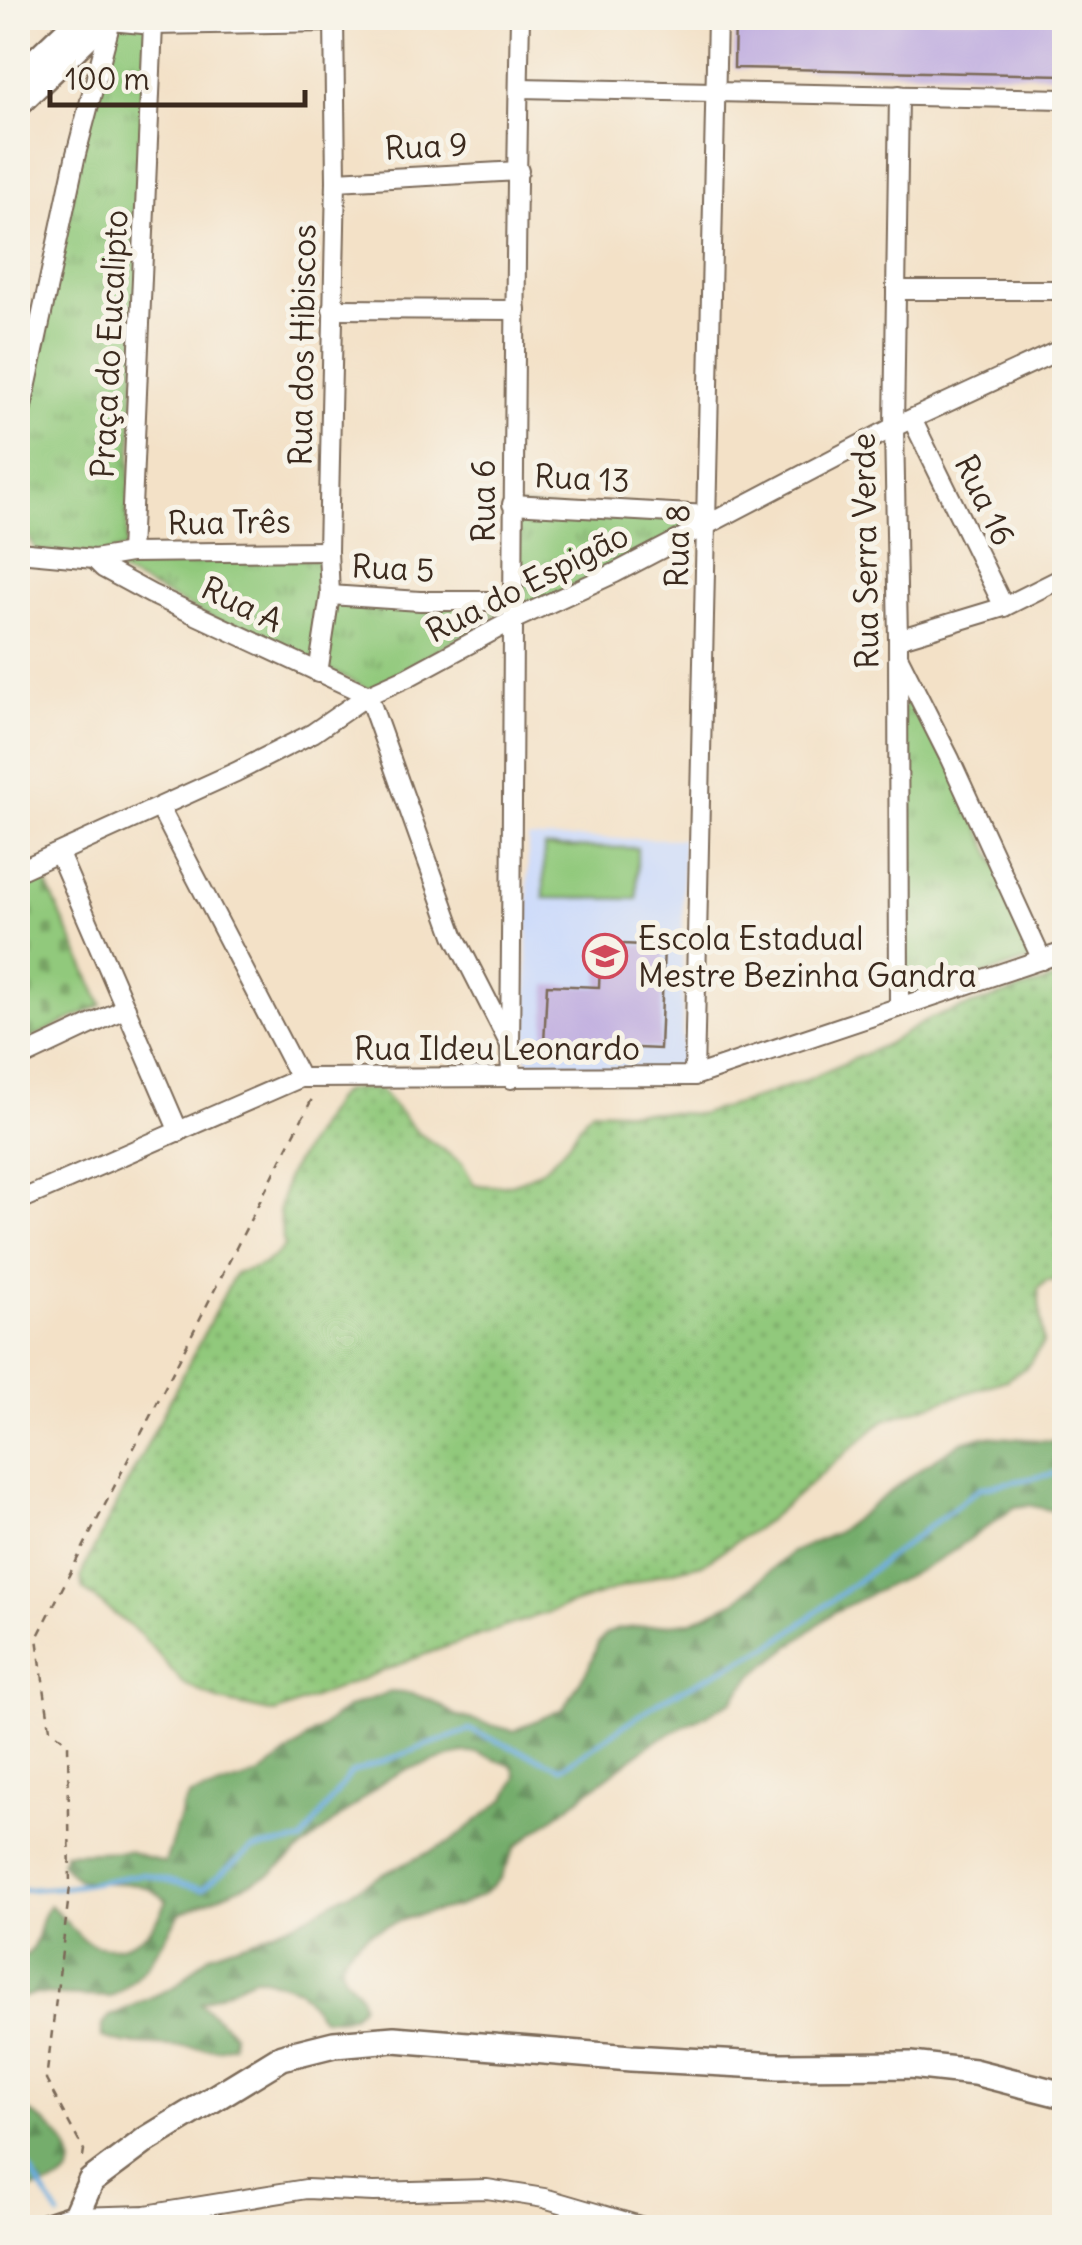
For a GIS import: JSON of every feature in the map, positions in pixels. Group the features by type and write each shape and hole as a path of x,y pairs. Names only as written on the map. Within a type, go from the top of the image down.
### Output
{"street":[{"path":"18,78 81,18"},
{"name":"Rua 6","path":"510,1045 512,504 520,18"},
{"name":"Rua 8","path":"694,1076 717,18"},
{"path":"18,103 107,19 153,24 334,20"},
{"name":"Praça do Eucalipto","path":"18,426 107,19"},
{"name":"Rua dos Hibiscos","path":"318,673 330,595 336,181 334,20"},
{"name":"Praça do Eucalipto","path":"130,553 153,24"},
{"path":"518,88 1064,99"},
{"name":"Rua Serra Verde","path":"899,1006 894,428 900,95"},
{"name":"Rua 9","path":"336,181 519,171"},
{"path":"896,290 1064,290"},
{"path":"332,309 516,310"},
{"name":"Rua do Espigão","path":"18,871 160,808 313,733 368,695 514,610 615,573 708,519 1064,348"},
{"name":"Rua 16","path":"912,419 1004,607"},
{"name":"Rua 13","path":"512,504 708,519"},
{"name":"Rua Três","path":"130,553 328,551"},
{"path":"18,552 94,560 130,553"},
{"name":"Rua A","path":"94,560 151,594 368,695"},
{"path":"1042,960 898,648 1004,607 1064,577"},
{"name":"Rua 5","path":"330,595 514,610"},
{"path":"368,695 454,935 510,1045 511,1079"},
{"path":"18,1201 300,1078 160,808"},
{"path":"59,854 179,1132"},
{"name":"Rua Ildeu Leonardo","path":"300,1078 694,1076 1064,952"},
{"path":"18,1059 126,1008"},
{"path":"56,2223 91,2181 146,2140 282,2057 334,2044 394,2038 778,2066 911,2065 991,2076 1064,2095"},
{"path":"56,2223 146,2215 306,2189 487,2189 544,2198 647,2228"}],"path":[{"path":"82,2168 84,2152 46,2080 70,1887 68,1743 50,1729 36,1638 323,1078"}],"shaded area":[{"name":"Escola Estadual Mestre Bezinha Gandra","path":"528,838 683,839 682,1073 527,1072"}],"green space":[{"path":"111,21 153,25 126,548 99,556 36,551 18,515 18,458 39,340"},
{"path":"514,506 707,520 516,615"},
{"path":"326,558 315,669 97,561"},
{"path":"333,599 418,601 501,613 370,690 320,665"},
{"path":"901,679 948,757 1038,958 900,1001"},
{"path":"544,847 637,848 637,899 544,898"},
{"path":"44,878 102,1005 18,1044 18,889"},
{"path":"1064,976 1064,1280 1046,1281 1038,1289 1043,1343 1028,1366 1006,1380 884,1420 767,1521 702,1564 661,1574 431,1652 275,1713 220,1701 184,1684 141,1635 83,1589 81,1577 85,1566 235,1273 262,1264 284,1246 279,1210 287,1176 335,1099 344,1091 379,1089 417,1132 462,1163 474,1184 515,1183 550,1162 592,1110 701,1114 751,1100 885,1045 931,1018"},
{"path":"983,1436 1064,1442 1064,1513 1028,1505 1015,1507 940,1560 834,1612 752,1676 732,1701 652,1743 515,1847 501,1878 482,1895 459,1906 410,1917 373,1931 353,1945 341,1966 360,1994 362,2004 349,2016 322,2018 299,1989 253,1978 200,2003 233,2033 232,2045 218,2049 124,2043 102,2037 102,2025 110,2016 176,1986 210,1954 302,1919 449,1843 506,1798 517,1777 513,1766 477,1753 463,1753 406,1770 384,1781 271,1874 180,1913 149,1964 122,1990 110,1997 33,1994 18,1999 18,1954 27,1955 32,1949 50,1905 84,1940 110,1947 135,1941 162,1913 166,1900 146,1887 78,1880 61,1863 65,1853 128,1851 165,1863 190,1796 260,1775 346,1708 390,1692 413,1694 455,1715 513,1731 563,1709 606,1634 618,1629 690,1622 736,1601 792,1552 836,1533 923,1467 962,1442"},
{"path":"18,2104 62,2140 72,2165 63,2180 20,2189"}],"building":[{"path":"735,18 1064,18 1064,75 734,68"},
{"path":"601,943 664,946 660,1049 544,1044 547,985 599,987"}],"waterway":[{"path":"18,1890 70,1887 142,1874 202,1889 252,1849 302,1841 351,1773 470,1730 562,1768 661,1700 777,1642 980,1488 1064,1472"},
{"path":"18,2151 59,2216"}],"place":[{"name":"Escola Estadual Mestre Bezinha Gandra","path":"605,956"}]}
